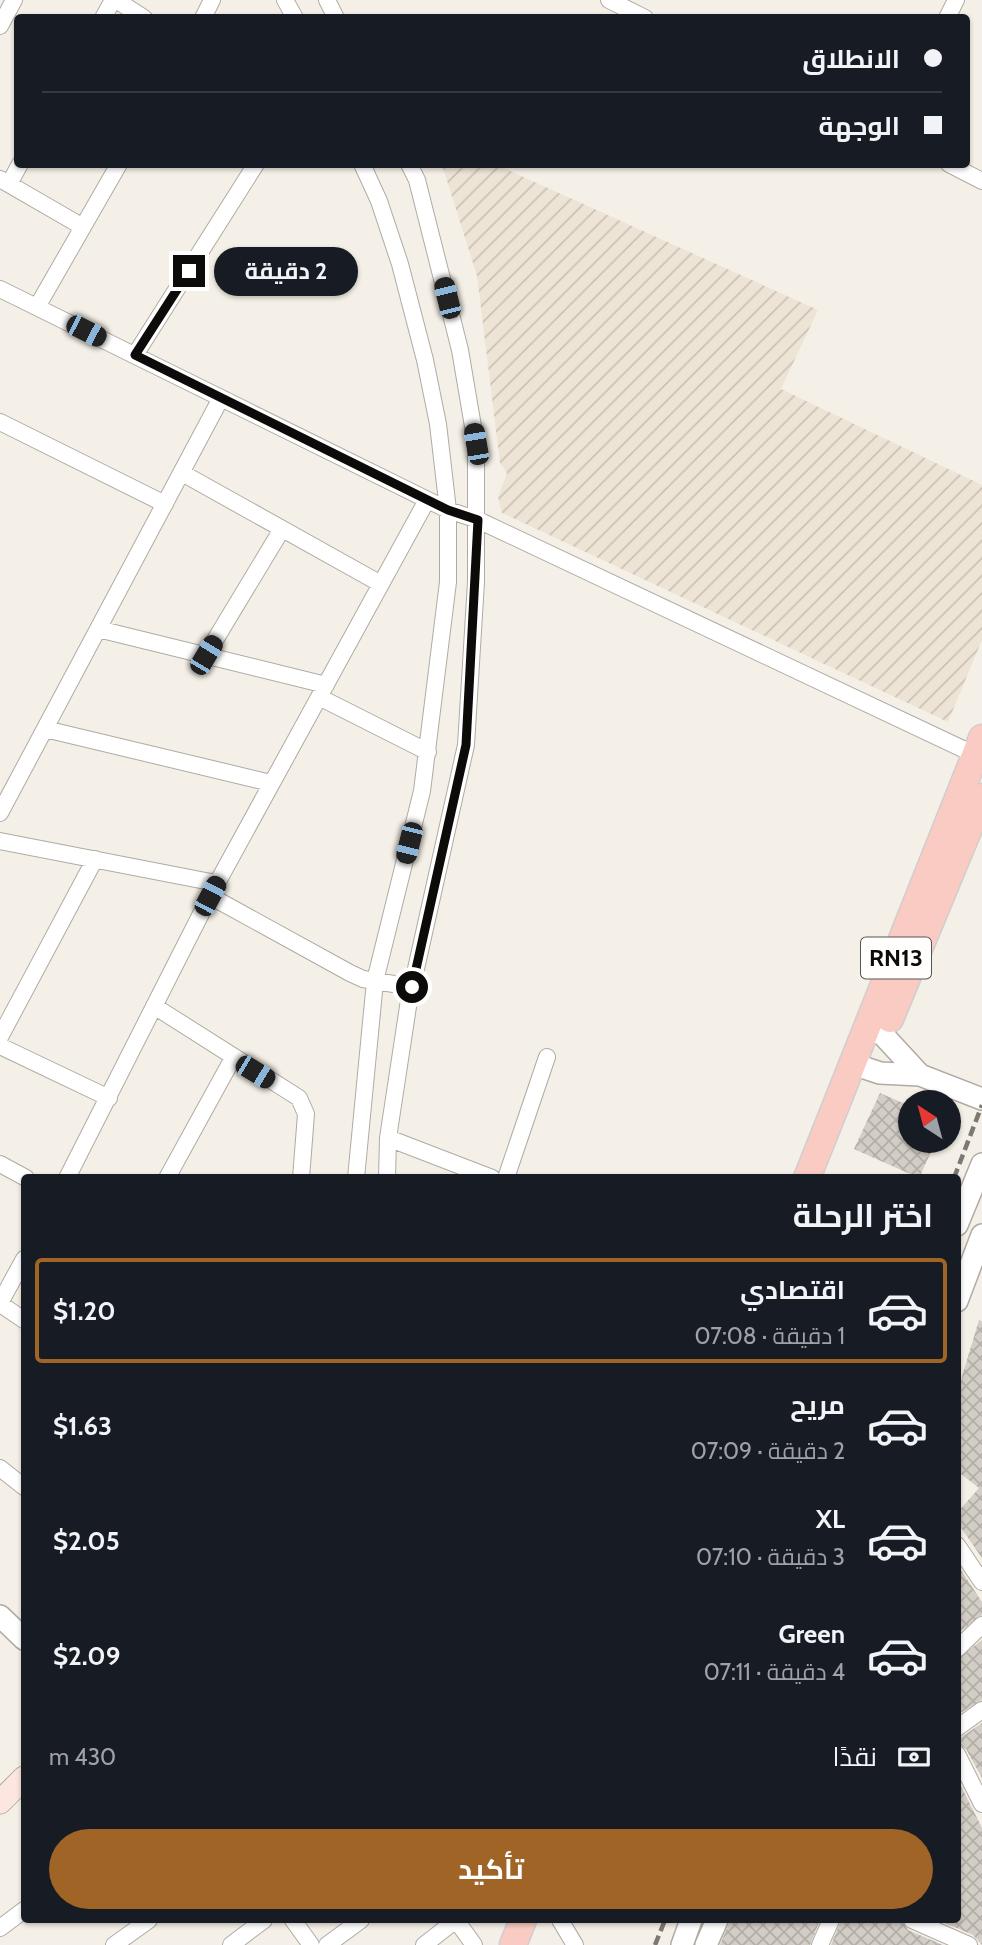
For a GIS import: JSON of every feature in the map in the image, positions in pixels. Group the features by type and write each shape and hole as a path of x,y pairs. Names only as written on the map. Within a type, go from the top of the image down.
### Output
{"main road":[{"name":"RN13","path":"875,1031 980,750"},
{"name":"RN13","path":"809,1174 982,797"},
{"name":"RN13","path":"822,1174 860,1067"},
{"path":"0,1802 21,1781"},
{"path":"513,1945 522,1923"}],"street":[{"path":"0,26 14,0"},
{"path":"115,0 138,14"},
{"path":"609,0 637,14"},
{"path":"16,168 4,181 82,227"},
{"path":"37,307 116,168"},
{"path":"135,355 253,168"},
{"path":"356,1174 375,981 422,791 448,582 448,510 438,424 425,360 400,264 379,201 364,168"},
{"path":"387,1174 388,1138 412,987 466,745 478,520 476,444 460,350 417,180 411,168"},
{"path":"957,168 982,181"},
{"path":"0,289 448,510 478,520 980,750"},
{"path":"0,813 222,398"},
{"path":"0,422 165,504"},
{"path":"182,473 381,584"},
{"path":"69,1174 213,889 427,500"},
{"path":"206,655 282,529"},
{"path":"98,629 206,655 323,691 428,752"},
{"path":"45,729 271,783"},
{"path":"0,841 95,859 213,889 350,973 375,981 412,987"},
{"path":"0,1037 95,859"},
{"path":"154,1006 303,1103 306,1114 301,1174"},
{"path":"875,1031 920,1075"},
{"path":"0,1046 109,1098"},
{"path":"507,1174 548,1057"},
{"path":"169,1174 233,1058"},
{"path":"860,1067 920,1075 982,1099"},
{"path":"388,1138 482,1174"},
{"path":"0,1164 21,1175"},
{"path":"961,1216 982,1164"},
{"path":"961,1290 982,1235"},
{"path":"21,1264 0,1303 21,1318"},
{"path":"0,1468 21,1480"},
{"path":"961,1551 982,1582"},
{"path":"0,1616 21,1636"},
{"path":"961,1645 982,1625"},
{"path":"961,1725 982,1710"},
{"path":"961,1762 982,1804"},
{"path":"0,1928 21,1912"},
{"path":"114,1945 145,1923"},
{"path":"231,1945 260,1923"},
{"path":"295,1923 311,1945"},
{"path":"327,1945 357,1923"},
{"path":"425,1945 452,1923"},
{"path":"458,1923 474,1945"},
{"path":"562,1923 575,1945"},
{"path":"682,1945 690,1923"},
{"path":"706,1945 716,1923"},
{"path":"820,1945 830,1923"},
{"path":"919,1923 969,1945"},
{"path":"0,1935 6,1945"}],"shaded area":[{"path":"443,168 504,168 818,310 781,389 982,485 982,640 948,722 502,513 498,497 507,473 500,463 477,276"}],"building":[{"path":"880,1093 898,1101 898,1153 930,1153 921,1174 910,1174 854,1149"},
{"path":"979,1320 982,1321 982,1558 961,1528 961,1508 979,1488 961,1474 961,1380"},
{"path":"961,1570 982,1602 982,1615 961,1631"},
{"path":"982,1640 982,1700 961,1713 961,1656"},
{"path":"982,1723 982,1778 966,1749 961,1746 961,1737"},
{"path":"961,1786 982,1828 982,1945 973,1935 945,1923 961,1923"},
{"path":"729,1923 819,1923 810,1945 720,1945"},
{"path":"840,1923 904,1923 908,1930 943,1945 831,1945"}],"railway":[{"path":"956,1174 982,1105"},
{"path":"655,1945 664,1923"}],"route":[{"path":"189,271 135,355 448,510 478,520 466,745 412,987"}]}
